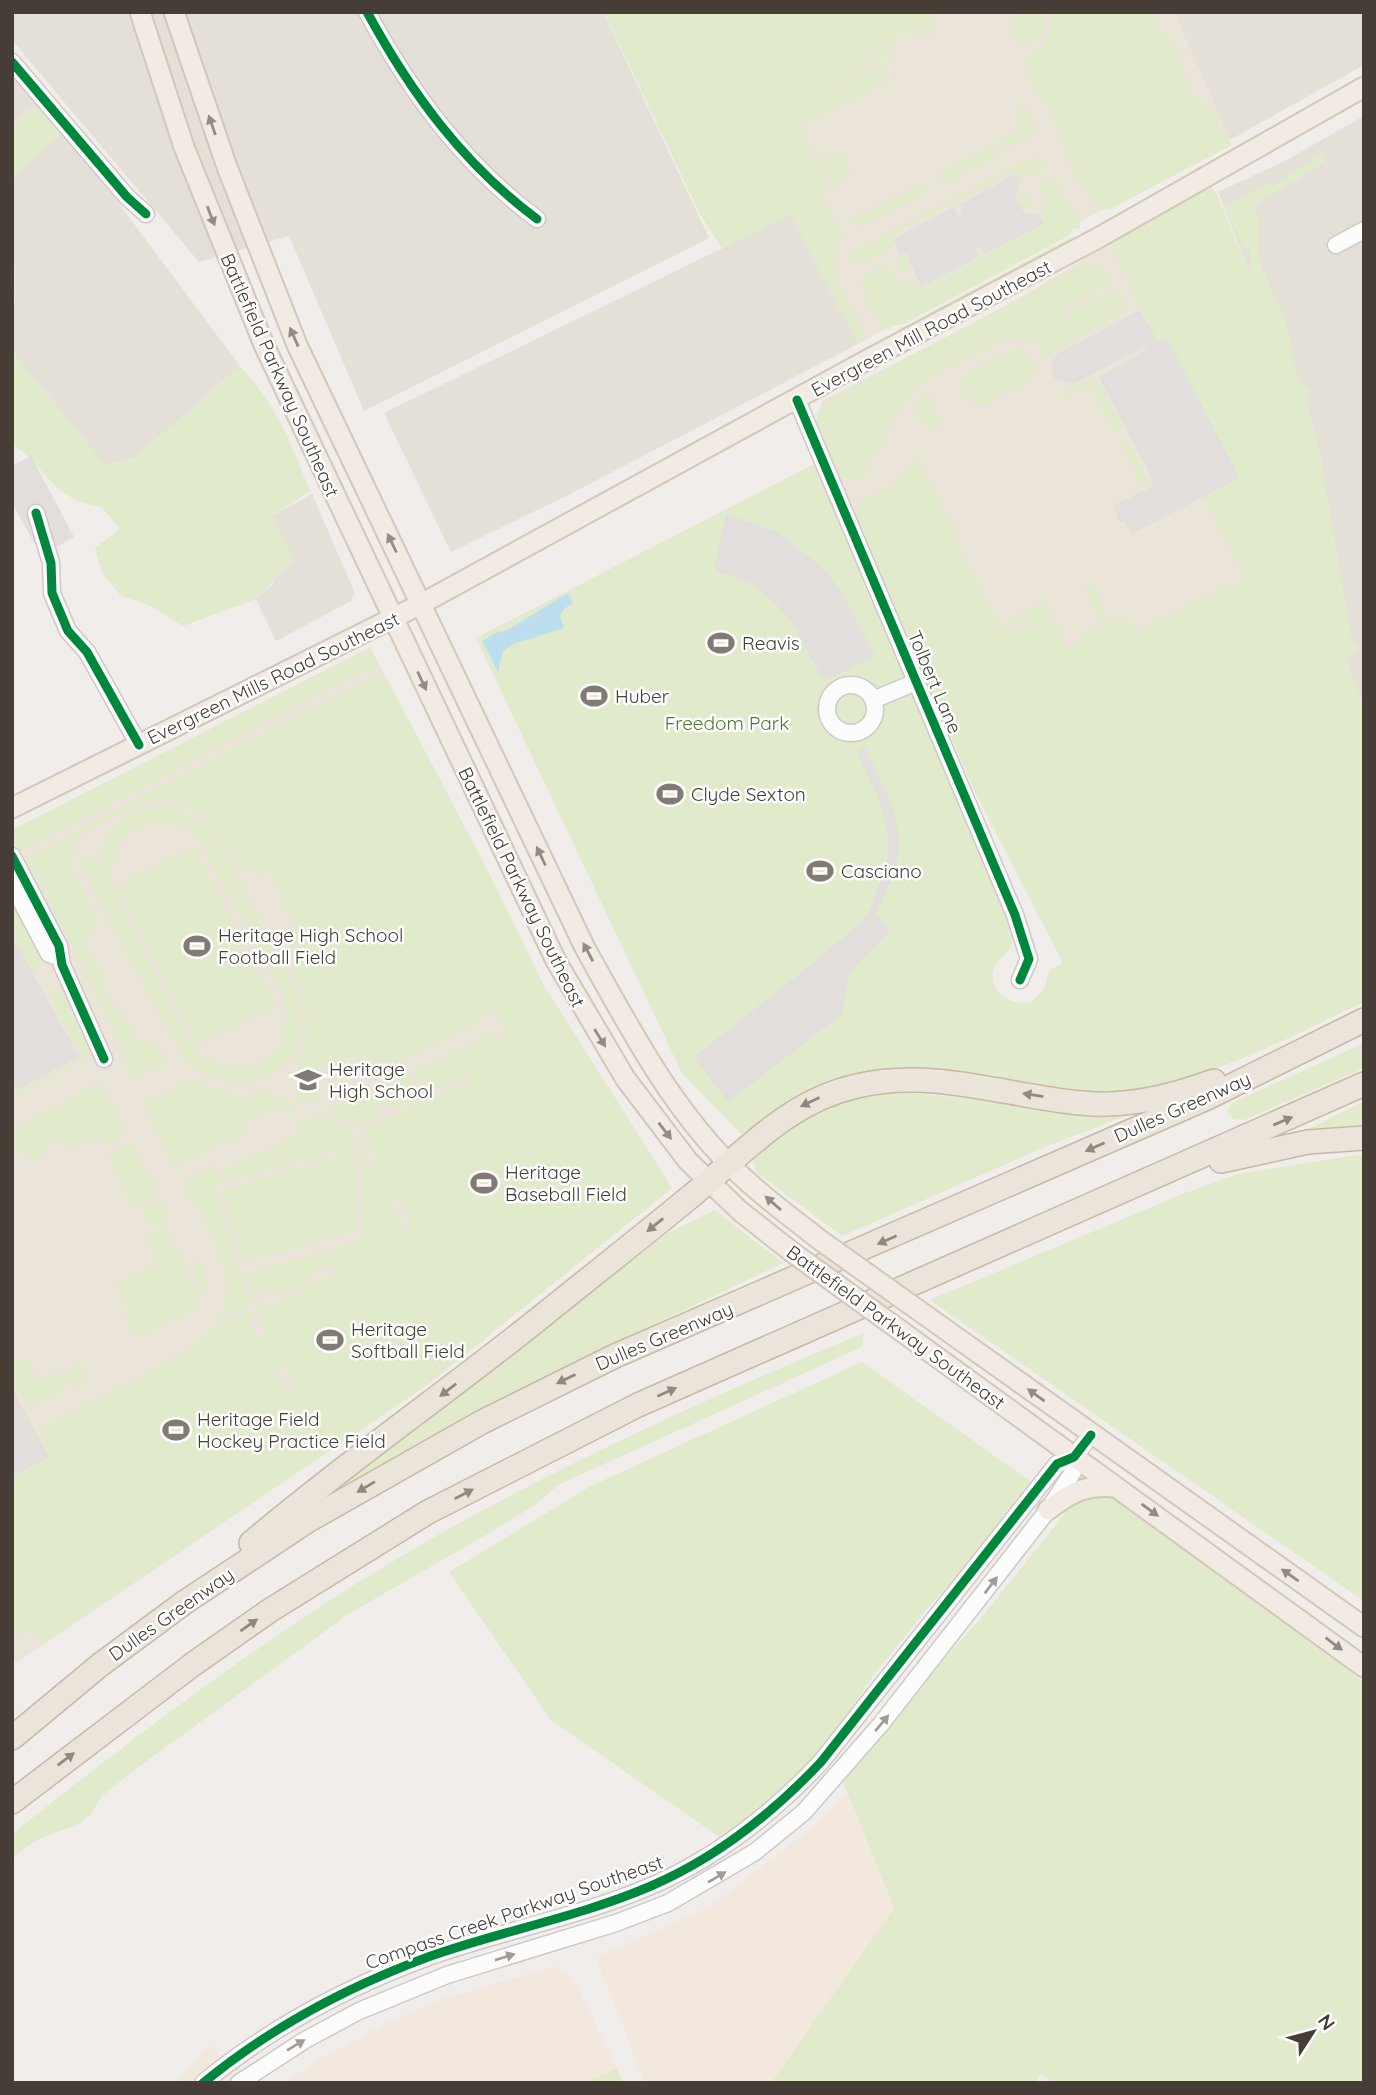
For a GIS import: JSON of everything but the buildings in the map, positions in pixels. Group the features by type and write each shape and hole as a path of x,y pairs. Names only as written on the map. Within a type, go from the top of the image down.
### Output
{"highway":[{"name":"Dulles Greenway","path":"12,1738 100,1665 168,1614 309,1520 405,1463 615,1356 1207,1098 1364,1020"},
{"path":"168,1614 279,1520 502,1348 782,1119 806,1103 856,1086 902,1079 932,1081 1083,1104 1120,1103 1195,1088 1312,1046"},
{"path":"12,1802 169,1682 269,1611 428,1512 638,1405 1364,1084"},
{"path":"1130,1186 1258,1150 1308,1142 1364,1138"}],"main road":[{"name":"Battlefield Parkway Southeast","path":"140,12 184,146 237,283 393,619 573,993 625,1078 708,1182 792,1252 1364,1667"},
{"name":"Battlefield Parkway Southeast","path":"174,12 227,167 271,284 585,948 659,1075 728,1164 820,1240 1364,1627"},
{"name":"Evergreen Mill Road Southeast","path":"421,604 1098,238 1364,88"},
{"name":"Evergreen Mills Road Southeast","path":"12,808 421,604"},
{"path":"1048,1510 1072,1492 1087,1487 1118,1487"}],"street":[{"path":"372,14 419,100 460,150 500,192 537,219"},
{"path":"12,62 127,197 146,214"},
{"path":"1336,245 1364,230"},
{"name":"Tolbert Lane","path":"797,400 1015,915 1029,959 1020,979"},
{"path":"36,513 51,563 52,593 68,631 87,652 139,745"},
{"path":"873,700 916,682"},
{"path":"12,856 59,946 59,957 104,1059"},
{"path":"12,884 50,954 59,957"},
{"name":"Compass Creek Parkway Southeast","path":"203,2083 295,2019 361,1984 431,1956 649,1887 699,1862 735,1838 779,1804 821,1762 1058,1464 1074,1457 1091,1435"},
{"name":"Compass Creek Parkway Southeast","path":"239,2083 314,2034 369,2006 447,1975 616,1923 668,1903 755,1853 804,1812 881,1724 1048,1510 1073,1472 1074,1457"}],"shaded area":[{"path":"12,12 603,12 709,238 364,411 289,236 199,262 12,40"},
{"path":"604,12 1174,12 1230,140 858,344 791,215 722,248 700,214"},
{"path":"1174,12 1364,12 1364,65 1230,140"},
{"path":"12,68 40,101 12,125"},
{"path":"1364,116 1364,713 1334,631 1287,367 1218,192 1283,162"},
{"path":"64,130 240,366 136,457 106,466 12,351 12,307 15,303 12,180"},
{"path":"1016,174 1021,181 1015,197 1023,212 1039,215 1044,224 985,254 980,246 976,248 979,257 921,287 907,253 901,256 893,239 954,207 958,215 961,214 963,211 960,204"},
{"path":"1209,184 1217,195 1287,367 1336,637 946,709 835,474 815,424 823,400 1001,309"},
{"path":"791,215 858,344 570,494 451,552 384,413"},
{"path":"1140,310 1158,342 1168,340 1239,478 1132,534 1125,522 1120,522 1113,506 1151,487 1153,480 1099,377 1147,350 1144,347 1073,384 1054,379 1051,361 1057,354"},
{"path":"31,456 74,537 53,549 59,561 49,569 12,503 12,466"},
{"path":"312,494 355,593 351,601 276,641 256,599 274,583 272,516"},
{"path":"726,514 777,532 824,569 842,592 875,657 824,681 791,621 776,604 754,585 714,570"},
{"name":"Heritage High School","path":"370,647 487,869 544,986 672,1188 427,1385 16,1663 12,1657 12,830"},
{"path":"865,748 893,808 899,840 896,869 876,914 891,930 850,972 841,1015 728,1102 694,1057 817,960 863,920 873,903 888,857 888,836 880,801 857,752"},
{"path":"12,936 79,1057 18,1089 12,1082"},
{"path":"12,1388 49,1457 12,1477"},
{"path":"847,1794 894,1908 771,2083 645,2083 596,1958 710,1907 811,1828"},
{"path":"557,1966 569,1975 580,1992 617,2068 585,2083 284,2083 324,2056 393,2020 443,1999"},
{"path":"208,2045 261,2083 177,2083"}],"green space":[{"path":"604,12 932,12 936,29 929,20 883,44 799,116 797,127 829,189 820,194 843,237 835,249 835,275 856,314 866,340 858,344 791,215 722,248 700,214"},
{"path":"1028,12 1039,17 1044,28 1039,39 1028,44 1017,39 1012,28 1017,17"},
{"path":"1044,12 1160,12 1155,22 1176,49 1193,95 1210,111 1232,145 1112,208 1097,210 1073,170 1058,126 1026,69 1028,57 1049,39 1050,26"},
{"path":"928,24 933,34 927,37 924,32 916,37 914,33 895,43 896,47 888,51 890,57 870,65 869,59 885,46"},
{"path":"892,59 893,62 884,67 891,80 883,84 878,81 874,68"},
{"path":"864,64 876,83 875,89 802,124 810,140 807,142 799,126 801,117"},
{"path":"40,101 64,130 12,180 12,125"},
{"path":"1023,103 1034,124 1034,132 1027,140 1004,149 1000,139 1024,126 1017,114 1022,111 1018,104"},
{"path":"992,145 995,156 953,179 951,177 949,181 940,182 938,174"},
{"path":"813,146 821,161 840,152 852,174 832,185 839,200 810,147"},
{"name":"Freedom Park","path":"1320,154 1325,162 1252,207 1259,215 1258,258 1286,321 1298,381 1312,389 1306,399 1320,452 1352,640 1358,649 1346,659 1364,704 1364,1002 1223,1066 1150,1087 1111,1092 1072,1092 923,1070 864,1072 826,1085 741,1134 682,1073 476,638 822,460 1015,915 1006,921 1012,943 995,966 993,982 996,989 1007,999 1030,1003 1045,988 1049,970 1063,963 976,794 868,551 857,522 857,506 866,497 896,484 917,456 958,534 954,539 999,624 1010,632 1024,624 1027,631 1032,629 1027,617 1013,628 1008,619 1044,600 1068,648 1082,641 1079,635 1125,615 1135,632 1246,578 1203,497 1239,478 1167,340 1161,343 1157,341 1128,283 1132,279 1130,275 1124,276 1119,265 1116,248 1122,236 1131,228 1209,184 1217,195 1264,308 1251,274 1249,249 1242,247 1224,206 1267,184 1272,186"},
{"path":"1032,157 1044,158 1049,166 1023,179 1016,171 948,206 946,202"},
{"path":"1053,177 1079,220 1080,229 1074,228 1070,235 904,324 891,326 890,331 880,322 866,299 862,278 885,265 900,284 916,281 922,289 1044,224 1041,215 1045,202 1038,186"},
{"path":"925,181 928,191 861,227 849,222 841,206 850,219"},
{"path":"1022,194 1028,194 1033,202 1031,208 1022,210 1017,205 1017,199"},
{"path":"942,204 944,208 890,236 893,248 852,267 851,258 857,249"},
{"path":"1075,235 1067,243 898,332 897,330"},
{"path":"906,256 912,258 912,270 906,272 900,270 898,264 900,258"},
{"path":"1088,263 1100,267 1112,280 1066,308 1054,329 1072,310 1111,290 1118,290 1124,302 1124,312 1045,358 1016,300"},
{"path":"1014,301 1036,345 1022,338 1009,338 918,384 860,480 850,481 840,476 818,422 817,413 826,401"},
{"path":"1019,349 1031,357 1027,363 1033,362 1034,371 1030,380 986,404 973,404 964,397 978,391 975,387 963,396 961,383 966,375 989,361"},
{"path":"12,351 106,466 136,457 240,366 273,410 310,491 272,516 295,559 256,599 183,626 149,605 121,596 102,573 95,548 120,529 102,507 85,503 61,490 12,444"},
{"path":"1095,376 1122,428 1116,436 1090,386 1056,401 1056,397"},
{"path":"926,394 929,395 943,427 928,427 918,418 917,406"},
{"path":"1128,440 1150,483 1143,487 1121,444"},
{"path":"1091,583 1109,620 1099,619 1085,589"},
{"path":"371,649 379,668 372,668 18,852 12,830"},
{"path":"379,673 388,681 487,869 544,986 672,1188 427,1385 42,1645 39,1638 29,1631 21,1633 12,1643 12,1478 50,1457 39,1430 194,1347 219,1323 251,1311 255,1319 249,1323 256,1337 265,1333 255,1309 277,1299 261,1309 261,1316 264,1309 306,1288 303,1283 276,1296 272,1289 258,1295 261,1302 253,1305 244,1275 364,1240 358,1132 368,1150 362,1153 369,1167 379,1162 363,1129 470,1082 466,1076 428,1093 413,1071 487,1036 501,1038 508,1033 493,1008 483,1014 479,1022 365,1077 354,1055 316,1072 298,1063 305,1031 305,1006 297,982 282,953 294,947 291,939 300,934 269,871 258,876 253,868 242,874 225,844 204,818 176,803 160,801 125,811 78,837 70,862 99,922 91,927 94,935 84,940 105,980 103,986 114,1006 117,1004 137,1043 148,1038 152,1046 157,1043 167,1062 133,1080 103,1006 26,857","holes":["396,1195 412,1226 405,1230 389,1198","336,1264 339,1272 311,1285 308,1277","283,1363 296,1390 289,1393 276,1368"]},
{"path":"158,807 173,807 208,825 221,843 301,1002 301,1028 295,1050 282,1067 266,1078 246,1083 224,1081 203,1073 182,1056 78,862 92,855 97,862 108,836 116,826 134,813","holes":["154,822 183,826 197,836 281,993 286,1016 284,1035 275,1051 261,1062 244,1067 226,1066 208,1058 191,1042 114,892 114,858 118,848 132,832"]},
{"name":"Heritage High School Football Field","path":"194,847 276,1006 199,1045 117,886"},
{"path":"12,900 42,956 42,963 35,969 22,957 15,939"},
{"path":"57,989 61,991 87,1042 87,1056 81,1062 14,1096 12,1084 18,1091 81,1057 48,996"},
{"path":"1364,1043 1364,1068 1244,1120 1233,1119 1227,1112 1232,1103"},
{"path":"297,1072 315,1080 323,1097 299,1105 295,1095 305,1088"},
{"path":"406,1074 424,1096 396,1111 391,1104 377,1110 380,1117 361,1126 324,1112"},
{"path":"192,1079 241,1099 268,1087 275,1101 290,1100 294,1108 288,1113 283,1106 244,1123 246,1133 175,1166 143,1103"},
{"path":"100,1082 128,1134 105,1147 95,1136 70,1149 64,1138 40,1151 43,1157 34,1162 29,1153 23,1155 12,1137 12,1129"},
{"path":"909,1093 1134,1113 1047,1146 842,1236 756,1172 752,1159 790,1128 823,1108 859,1097"},
{"path":"1364,1101 1364,1131 1303,1132"},
{"path":"318,1115 352,1129 359,1238 336,1151 229,1180 225,1169 298,1135 296,1125"},
{"path":"131,1141 160,1193 134,1209 108,1154"},
{"path":"1364,1154 1364,1601 930,1300 1180,1195 1238,1174"},
{"path":"336,1158 356,1231 242,1262 222,1189"},
{"path":"214,1165 217,1172 221,1172 224,1182 215,1185 249,1307 221,1318 226,1300 223,1264 209,1229 182,1180"},
{"path":"161,1199 171,1219 152,1229 142,1209"},
{"path":"715,1210 783,1263 500,1398 312,1505 668,1233"},
{"path":"166,1226 201,1300 199,1306 138,1338 124,1315 129,1310 116,1285 157,1263 145,1237"},
{"path":"199,1261 207,1278 206,1301 190,1266"},
{"path":"864,1333 862,1347 560,1484 535,1505 350,1613 129,1774 101,1797 91,1814 77,1825 36,1840 12,1858 12,1834 58,1798 244,1659 390,1563 563,1468 622,1439"},
{"path":"25,1356 38,1381 56,1371 67,1388 35,1404 26,1402 12,1377 12,1363"},
{"path":"862,1362 1033,1483 967,1569 931,1604 872,1677 827,1746 781,1794 722,1839 551,1720 449,1572 591,1486"},
{"path":"80,1363 85,1379 73,1388 64,1372"},
{"path":"1109,1494 1142,1514 1302,1629 1364,1684 1364,2083 1054,2083 1041,2074 1034,2083 771,2083 894,1908 842,1780 914,1692 977,1623 1076,1500"},
{"path":"617,2068 623,2083 585,2083"}],"water":[{"path":"568,593 573,603 564,609 560,616 564,628 513,644 503,651 498,672 482,641 498,632 506,631"}],"cycle path":[{"path":"367,12 421,99 462,151 510,198 537,219"},
{"path":"12,62 127,197 146,214"},
{"path":"797,400 1015,915 1029,959 1020,980"},
{"path":"36,513 51,563 52,593 68,631 87,652 139,745"},
{"path":"12,856 59,946 62,965 104,1059"},
{"path":"203,2083 282,2027 368,1982 428,1957 624,1897 675,1875 742,1833 763,1817 821,1762 1057,1464 1074,1457 1091,1435"}],"place":[{"name":"Reavis","path":"721,643"},
{"name":"Huber","path":"594,696"},
{"name":"Clyde Sexton","path":"670,794"},
{"name":"Casciano","path":"820,871"},
{"name":"Heritage High School Football Field","path":"197,946"},
{"name":"Heritage High School","path":"308,1080"},
{"name":"Heritage Baseball Field","path":"484,1183"},
{"name":"Heritage Softball Field","path":"330,1340"},
{"name":"Heritage Field Hockey Practice Field","path":"176,1430"}]}
